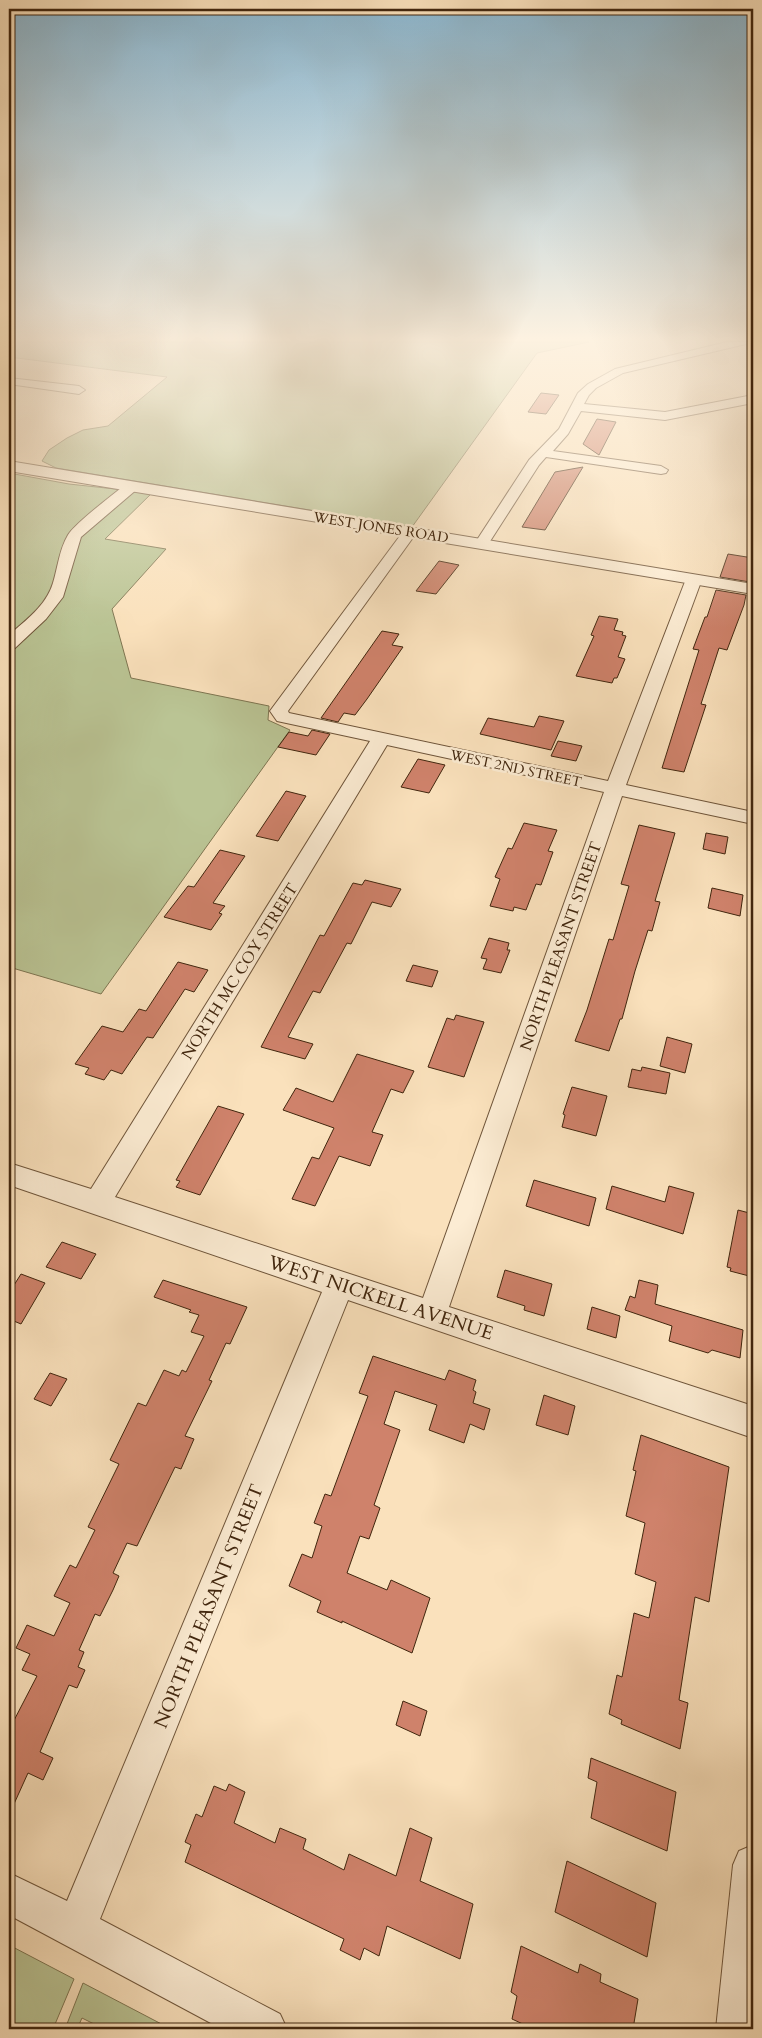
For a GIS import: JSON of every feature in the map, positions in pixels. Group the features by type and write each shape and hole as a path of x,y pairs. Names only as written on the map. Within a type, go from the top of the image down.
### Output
{"street":[{"path":"482,543 534,463 558,437"},
{"path":"543,452 661,470"},
{"name":"WEST JONES ROAD","path":"9,466 753,589"},
{"path":"9,644 56,597 68,544 75,534 132,487"},
{"name":"WEST 2ND STREET","path":"410,532 279,710 283,718 753,818"},
{"name":"NORTH PLEASANT STREET","path":"432,1314 615,788 694,579"},
{"name":"NORTH MC COY STREET","path":"97,1203 382,739"},
{"name":"WEST NICKELL AVENUE","path":"9,1174 753,1422"},
{"name":"NORTH PLEASANT STREET","path":"76,1928 340,1284"},
{"path":"737,2029 753,1865"},
{"path":"9,1893 265,2029"}],"green space":[{"path":"477,437 412,527 56,468 42,461 49,450 67,438"},
{"path":"9,473 69,484 152,493 105,539 166,549 112,609 131,678 269,706 268,720 290,730 101,994 9,967"},
{"path":"9,1945 74,1979 53,2029 9,2029"},
{"path":"83,1983 171,2029 104,2029 82,2018 77,2029 65,2029"}],"building":[{"path":"587,437 608,437 599,455 583,444"},
{"path":"583,467 545,530 522,527 555,472"},
{"path":"728,554 753,558 750,582 720,577"},
{"path":"439,561 459,565 436,594 416,591"},
{"path":"716,590 746,595 744,605 727,650 719,648 701,704 706,705 684,772 662,768 699,650 693,649"},
{"path":"599,616 618,619 614,630 623,632 622,635 626,636 618,657 625,659 617,678 614,678 612,683 576,676 594,636 591,635"},
{"path":"382,631 399,634 392,645 403,647 367,699 355,715 344,713 338,722 321,718"},
{"path":"539,716 564,721 551,750 480,734 488,718 534,727"},
{"path":"312,730 330,734 316,755 278,747 289,732 308,736"},
{"path":"558,741 582,746 576,761 551,756"},
{"path":"418,759 445,765 429,793 401,787"},
{"path":"286,791 306,796 278,841 256,836"},
{"path":"524,823 557,830 548,851 553,852 541,885 536,884 526,910 514,907 513,911 490,906 500,879 495,877 508,848 512,849"},
{"path":"639,825 675,833 655,901 660,902 652,931 648,930 622,1019 620,1019 609,1051 575,1041 587,1010 609,939 613,940 629,886 621,884"},
{"path":"706,833 728,837 725,854 703,849"},
{"path":"220,850 245,856 213,903 225,906 219,913 222,914 211,930 164,917 188,886 194,887"},
{"path":"365,880 401,889 391,907 372,902 351,944 347,943 320,993 313,991 288,1037 313,1044 305,1059 261,1047 320,935 324,936 353,883 362,885"},
{"path":"712,888 743,895 740,916 708,908"},
{"path":"489,938 509,943 507,950 510,950 501,973 483,969 487,959 481,958"},
{"path":"178,962 208,970 194,992 185,989 153,1038 147,1037 122,1074 111,1070 104,1080 85,1074 89,1068 75,1064 102,1026 123,1032 139,1009 146,1011"},
{"path":"413,965 438,971 432,987 406,981"},
{"path":"456,1015 484,1022 464,1077 428,1067 447,1018 454,1020"},
{"path":"667,1037 692,1044 685,1073 660,1066"},
{"path":"357,1054 414,1071 403,1093 391,1089 372,1132 383,1135 370,1166 339,1156 315,1206 292,1199 312,1157 319,1159 334,1128 283,1110 296,1088 333,1102"},
{"path":"642,1067 670,1073 666,1094 628,1087 632,1069 641,1071"},
{"path":"572,1087 607,1096 596,1136 562,1127 565,1115 563,1114"},
{"path":"218,1106 244,1114 200,1195 176,1187 180,1181 176,1180"},
{"path":"534,1180 596,1198 589,1226 526,1206"},
{"path":"612,1186 665,1202 669,1186 694,1193 683,1234 606,1209"},
{"path":"738,1210 753,1214 753,1277 730,1271 731,1268 727,1267"},
{"path":"62,1242 96,1254 81,1279 46,1267"},
{"path":"505,1270 552,1284 544,1316 524,1310 525,1306 497,1297"},
{"path":"21,1274 45,1283 21,1324 9,1319 9,1293"},
{"path":"163,1280 247,1307 230,1344 226,1343 209,1380 212,1381 185,1436 194,1439 181,1469 175,1467 137,1546 127,1543 113,1573 119,1576 113,1590 100,1616 95,1614 79,1650 84,1652 78,1667 85,1670 77,1688 69,1685 40,1752 53,1758 43,1780 28,1773 9,1815 9,1730 37,1676 22,1670 30,1654 16,1648 27,1625 54,1636 70,1603 54,1596 70,1565 76,1568 95,1530 88,1527 119,1464 110,1460 138,1403 146,1406 164,1370 179,1376 182,1370 186,1372 204,1336 191,1332 199,1315 189,1312 191,1310 154,1297"},
{"path":"639,1280 658,1285 655,1304 743,1330 740,1358 712,1350 708,1353 669,1341 672,1326 625,1310 630,1296 635,1298"},
{"path":"592,1307 620,1316 616,1338 587,1329"},
{"path":"373,1356 445,1380 449,1370 476,1380 473,1390 476,1392 473,1403 490,1409 484,1430 470,1424 464,1443 429,1430 437,1405 395,1391 384,1424 400,1430 374,1505 380,1508 369,1539 360,1536 347,1573 387,1590 391,1580 430,1598 412,1653 342,1621 342,1623 317,1612 321,1601 289,1586 302,1554 312,1558 322,1526 314,1523 325,1494 331,1496 368,1396 359,1393"},
{"path":"50,1373 67,1379 51,1406 34,1399"},
{"path":"544,1395 575,1406 568,1435 536,1425"},
{"path":"641,1435 729,1467 709,1602 695,1597 679,1700 688,1703 680,1749 621,1724 622,1720 609,1714 617,1675 622,1677 634,1613 649,1618 656,1582 635,1574 645,1523 626,1516 636,1471 633,1470"},
{"path":"403,1701 427,1711 420,1736 396,1725"},
{"path":"591,1758 676,1792 667,1851 591,1818 597,1782 588,1778"},
{"path":"229,1784 245,1792 234,1823 275,1843 280,1828 306,1839 303,1849 344,1870 349,1854 396,1876 410,1828 432,1838 420,1881 473,1904 460,1959 387,1926 379,1956 364,1948 360,1960 340,1950 344,1939 185,1862 191,1845 185,1842 196,1814 202,1817 214,1786 226,1791"},
{"path":"567,1861 656,1903 647,1957 555,1912"},
{"path":"521,1946 578,1973 580,1964 601,1974 600,1982 638,1999 633,2029 524,2029 525,2025 512,2019 517,1996 511,1992"}]}
